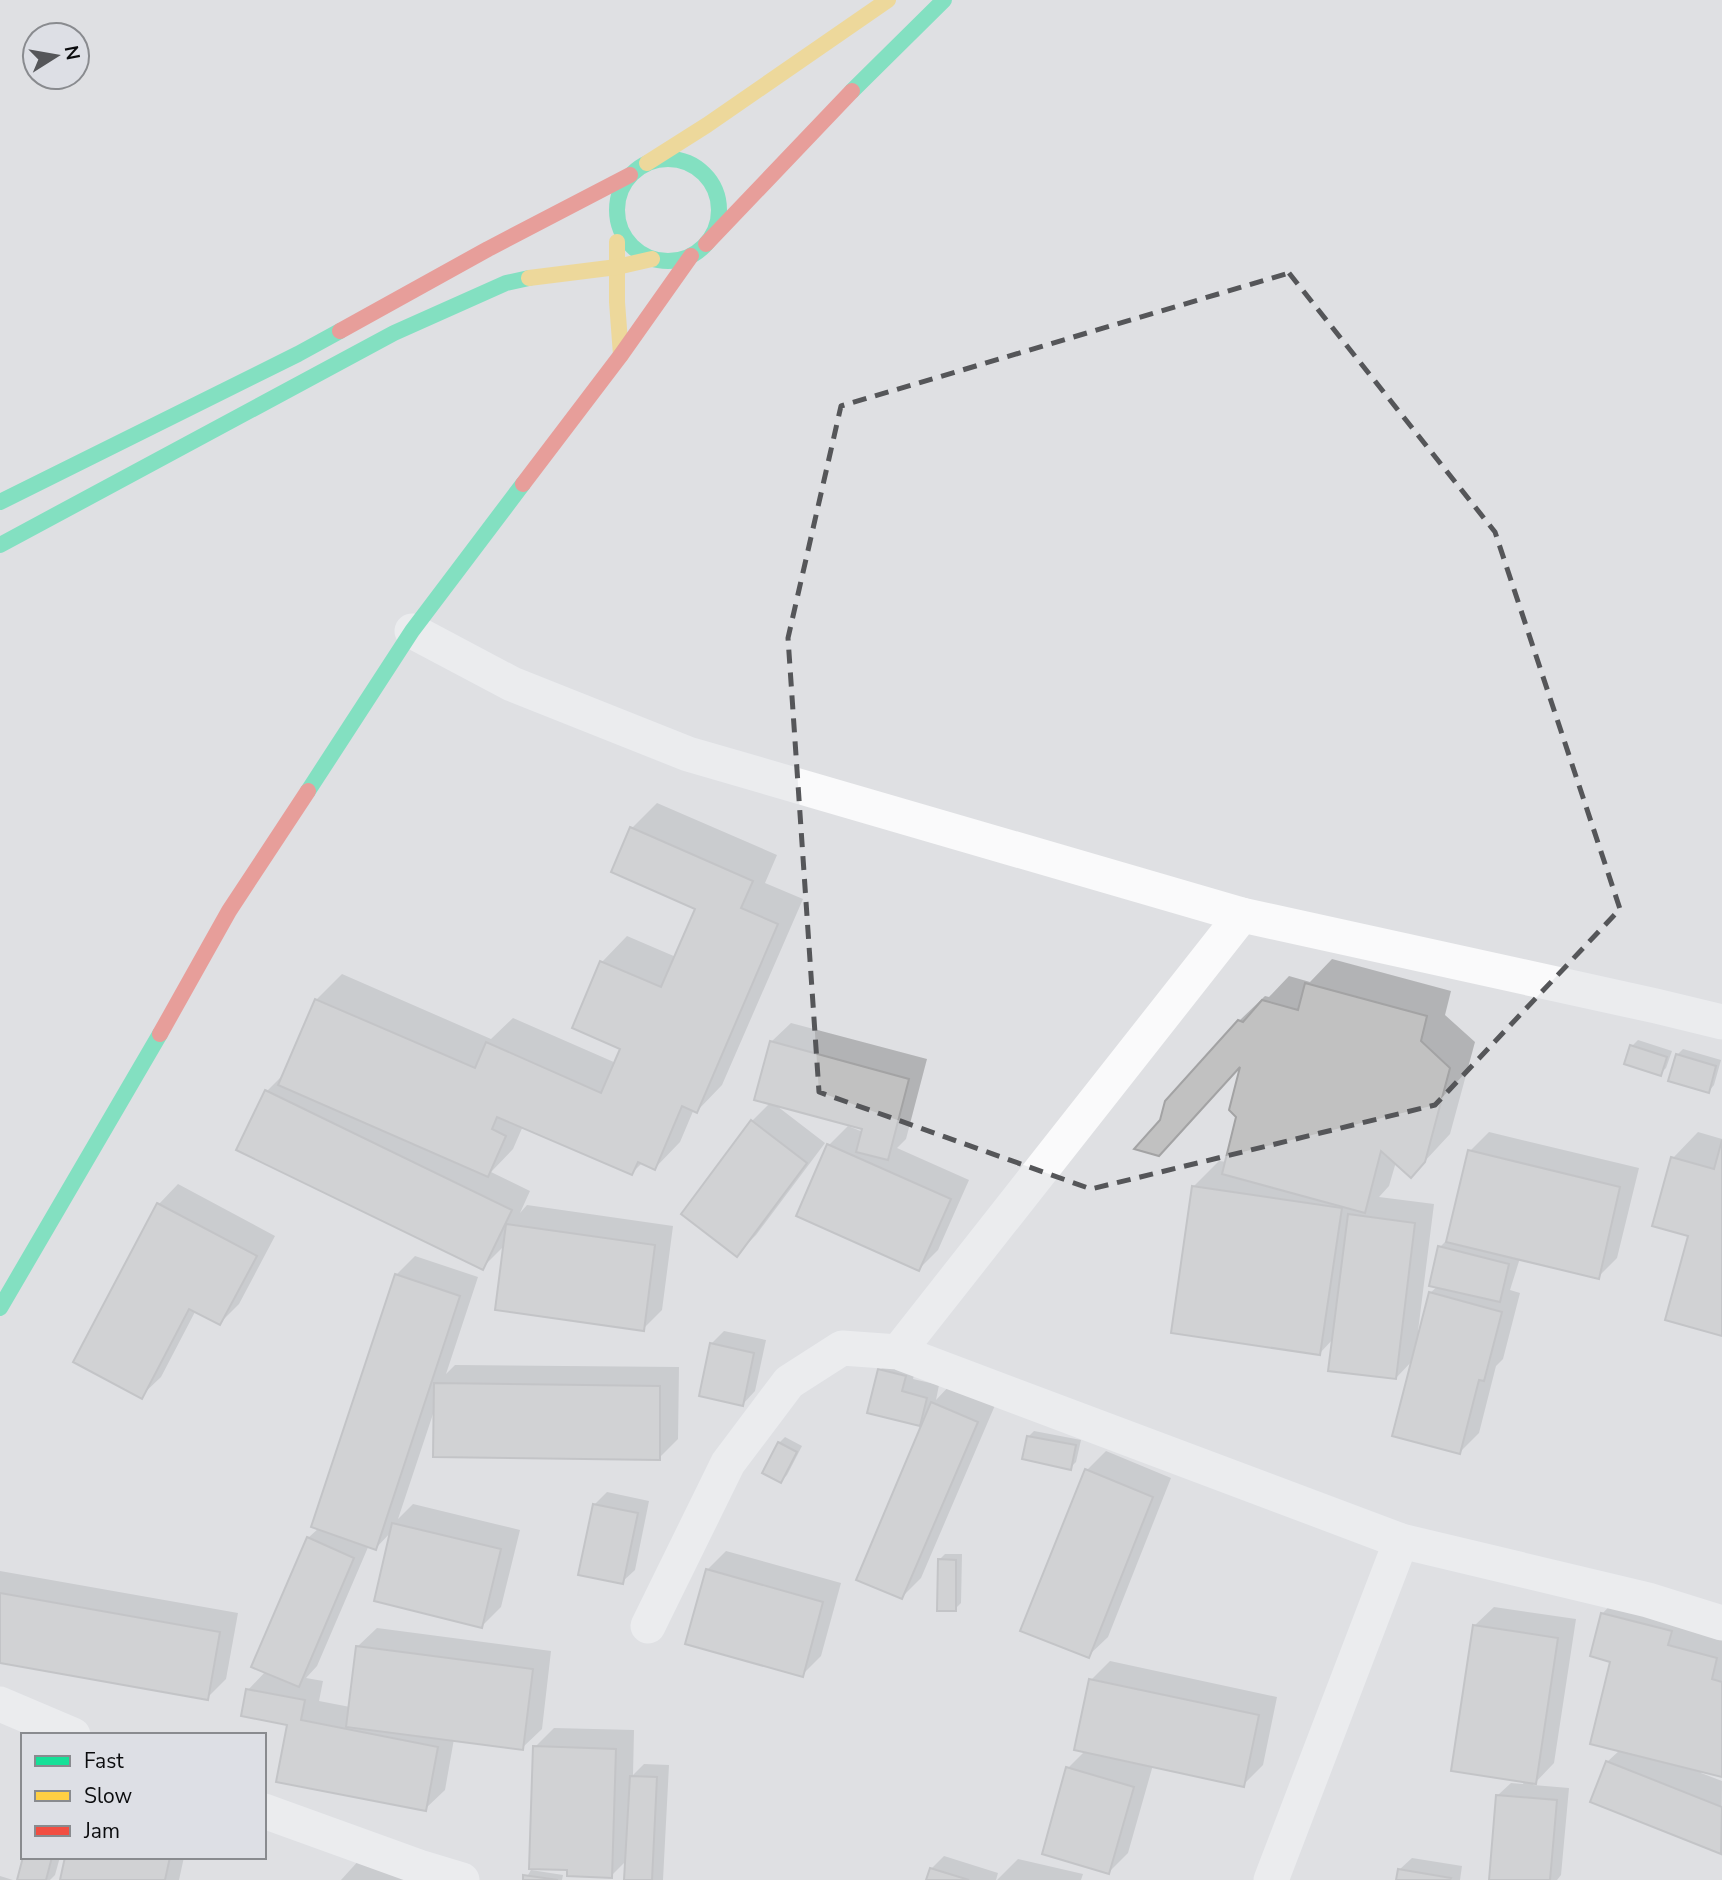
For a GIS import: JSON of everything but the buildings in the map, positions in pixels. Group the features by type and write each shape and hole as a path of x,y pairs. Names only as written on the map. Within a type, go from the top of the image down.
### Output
{"main road":[{"path":"0,502 298,354 488,249 630,175 888,0"},
{"path":"0,1308 136,1077 229,911 412,631 621,355 691,256 706,244 846,96 944,0"},
{"path":"647,163 665,159 685,162 702,171 715,188 719,207 717,227 706,244"},
{"path":"621,355 617,303 618,212 620,192 630,175"},
{"path":"618,212 622,232 634,248 652,259"},
{"path":"0,545 407,327 506,284 549,274 617,267 652,259 671,261 691,256"}],"street":[{"path":"412,631 512,684 688,754 1242,915 1722,1022"},
{"path":"898,1352 1242,915"},
{"path":"648,1626 728,1463 789,1382 842,1348 898,1352 1401,1541 1648,1601 1722,1623"},
{"path":"1271,1880 1401,1541"},
{"path":"0,1704 68,1733"},
{"path":"266,1812 462,1880"}],"highlighted area":[{"path":"1289,273 1495,532 1620,909 1435,1105 1091,1189 819,1092 788,638 841,406"}],"traffic: fast":[{"path":"852,91 944,0"},
{"path":"668,159 687,163 704,174 715,191 719,210 715,229 704,246 687,257 668,261 649,257 632,246 621,229 617,210 621,191 632,174 649,163 668,159"},
{"path":"0,545 394,333 506,283 529,278"},
{"path":"0,502 340,331"},
{"path":"308,791 412,631 523,484"},
{"path":"0,1308 160,1034"}],"traffic: slow":[{"path":"647,163 707,125 888,0"},
{"path":"617,242 617,302 621,355"},
{"path":"529,278 617,267 652,259"}],"traffic: jam":[{"path":"706,244 852,91"},
{"path":"340,331 488,249 630,175"},
{"path":"523,484 621,355 691,256"},
{"path":"160,1034 229,911 308,791"}]}
